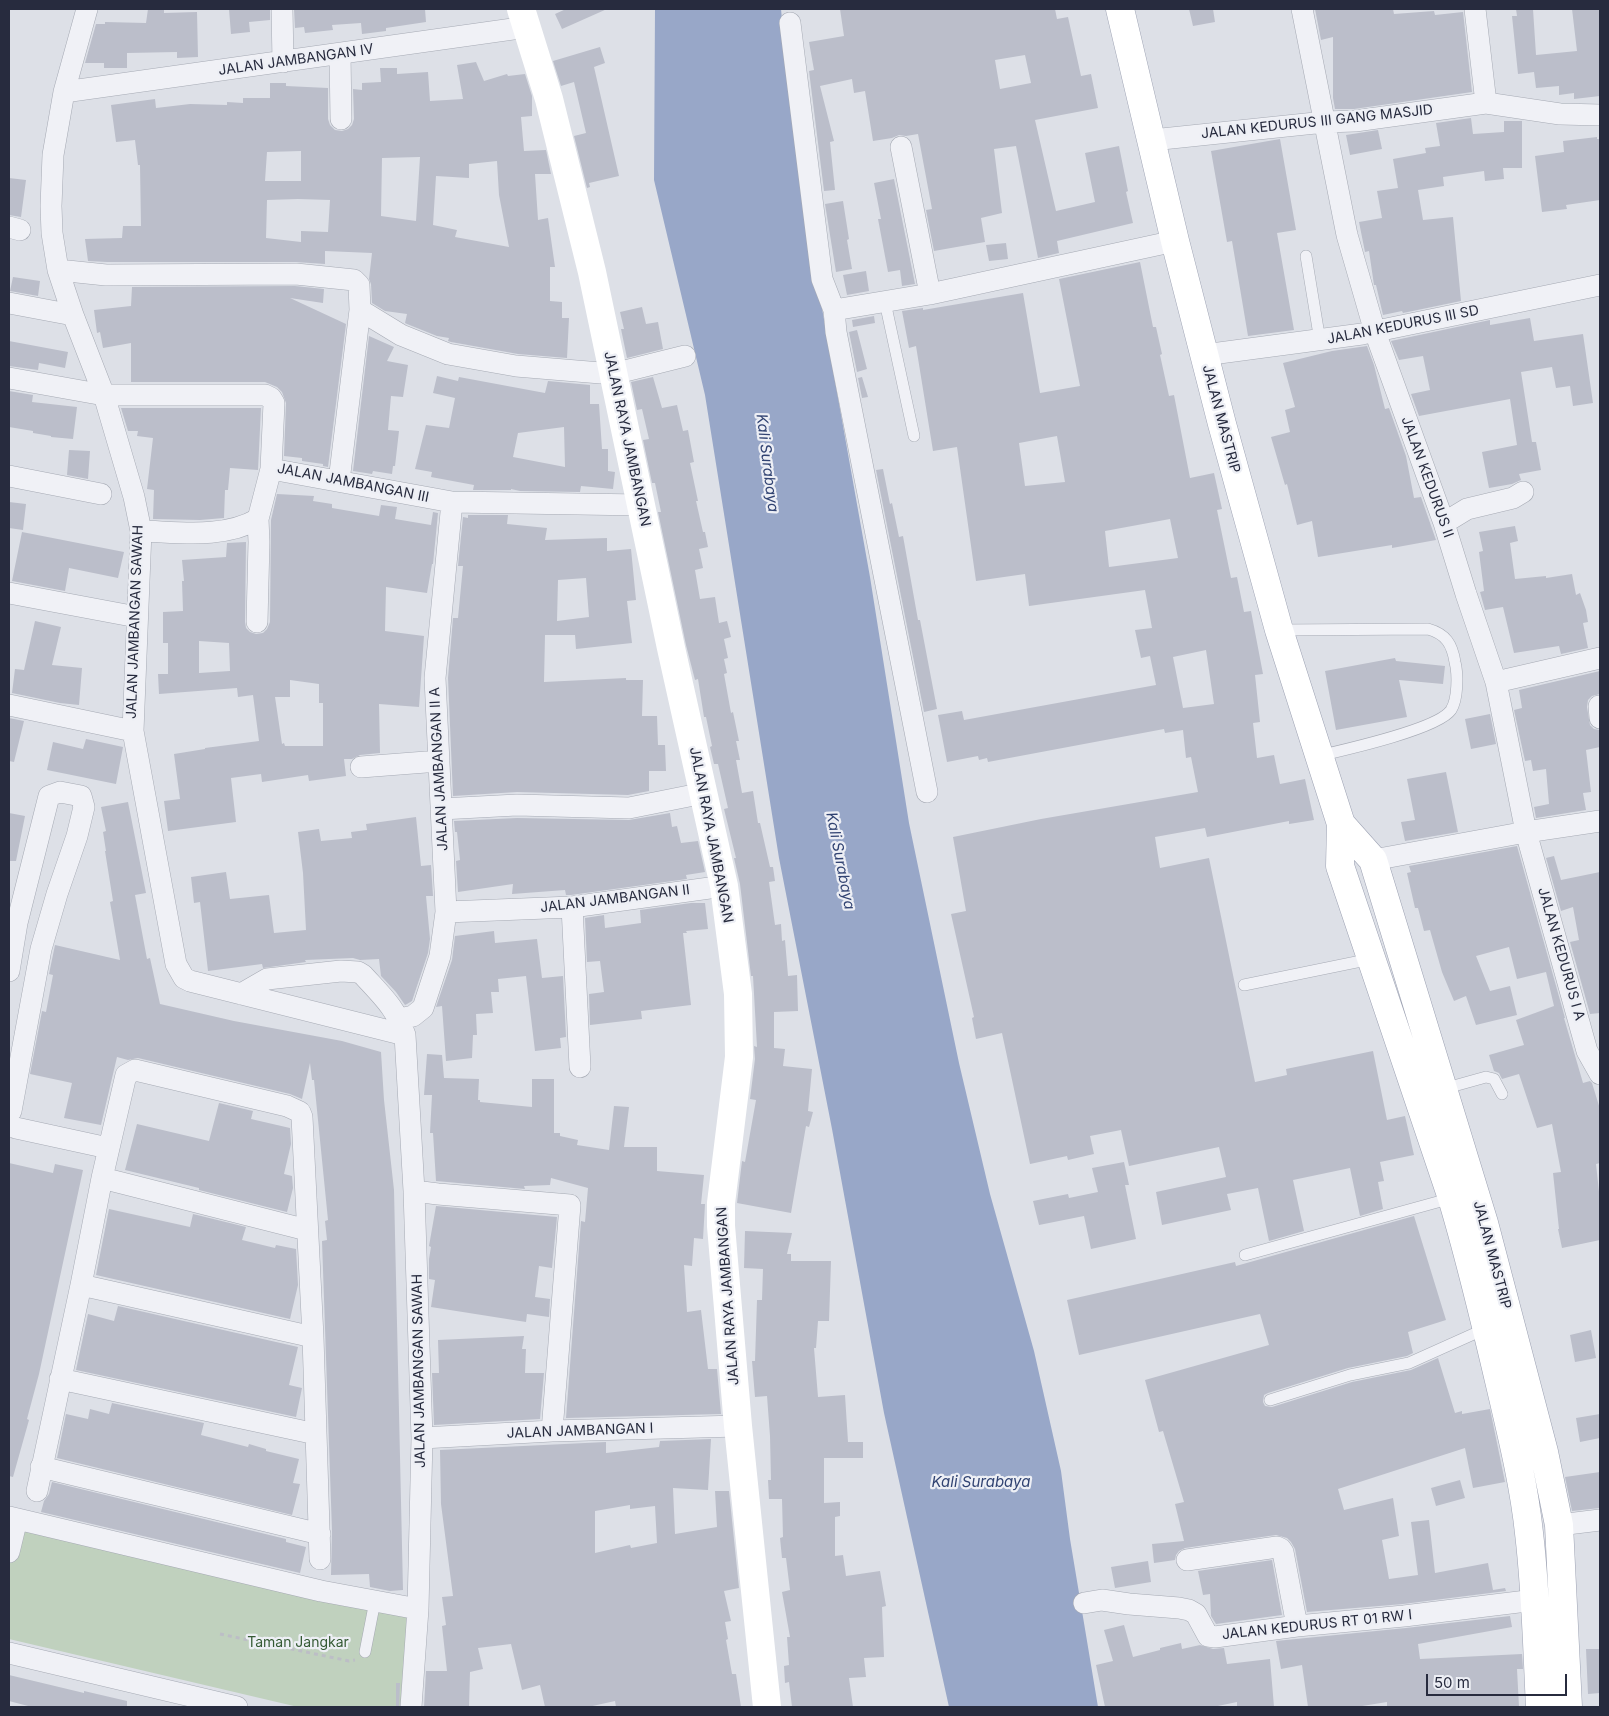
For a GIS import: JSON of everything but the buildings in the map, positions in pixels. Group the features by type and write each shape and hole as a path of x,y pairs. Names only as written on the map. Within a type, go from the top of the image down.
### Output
{"main road":[{"name":"JALAN MASTRIP","path":"1120,9 1204,355 1279,630 1341,824 1340,866 1452,1198 1487,1328 1518,1462 1529,1532 1535,1600 1540,1707"},
{"name":"JALAN RAYA JAMBANGAN","path":"524,18 549,98 592,272 724,886 738,994 738,1057 720,1226 738,1426 767,1707"},
{"name":"JALAN MASTRIP","path":"1341,824 1373,860 1484,1223 1544,1452 1559,1525 1568,1707"}],"street":[{"name":"JALAN JAMBANGAN SAWAH","path":"88,9 64,92 53,155 52,233 58,270 104,395 134,497 141,531 132,731 176,964 184,978 190,981 241,994 403,1027 414,1191 422,1438 418,1608 412,1707"},
{"path":"282,9 283,62"},
{"name":"JALAN KEDURUS II","path":"1302,9 1347,235 1375,332 1444,523 1496,682 1526,832"},
{"path":"1475,9 1486,103"},
{"name":"JALAN JAMBANGAN IV","path":"64,92 340,54 524,18"},
{"path":"790,23 822,278 834,310 836,332 927,792"},
{"path":"340,54 341,119"},
{"name":"JALAN KEDURUS III GANG MASJID","path":"1152,140 1325,122 1355,121 1486,103 1560,114 1600,115"},
{"path":"902,146 930,294"},
{"path":"834,310 930,294 1175,241"},
{"path":"58,270 106,275 296,274 354,280 359,285 360,310 339,482"},
{"name":"JALAN KEDURUS III SD","path":"1204,355 1320,341 1375,332 1600,285"},
{"path":"9,303 73,315"},
{"path":"360,310 401,335 448,354 516,366 613,374 685,356"},
{"name":"JALAN JAMBANGAN III","path":"9,378 104,395 266,395 274,403 271,469 452,502 641,505"},
{"path":"256,622 258,520 271,469"},
{"path":"9,476 102,494"},
{"path":"1444,523 1467,509 1512,498 1523,492"},
{"name":"JALAN JAMBANGAN II A","path":"403,1027 423,1008 440,956 446,912 435,678 452,502"},
{"path":"141,531 215,533 250,524 258,520"},
{"path":"9,593 137,617"},
{"path":"1496,682 1600,658"},
{"path":"9,705 132,731"},
{"path":"361,767 439,761"},
{"path":"9,971 17,924 49,796 60,792 81,796 84,807 77,836 41,949 11,1123 108,1148"},
{"path":"441,809 517,805 630,808 704,793"},
{"path":"1373,860 1526,832 1600,821"},
{"name":"JALAN KEDURUS I A","path":"1526,832 1588,1051 1600,1074"},
{"name":"JALAN JAMBANGAN II","path":"446,912 572,907 724,886"},
{"path":"572,907 580,1067"},
{"path":"241,994 267,979 341,971 358,972 386,1000 403,1027"},
{"path":"37,1491 108,1148 125,1078 128,1073 135,1070 288,1106 300,1112 302,1116 313,1337 320,1559"},
{"path":"102,1178 308,1230"},
{"path":"414,1191 570,1205 552,1431"},
{"path":"81,1285 313,1337"},
{"path":"60,1379 316,1434"},
{"name":"JALAN JAMBANGAN I","path":"422,1438 552,1431 738,1426"},
{"path":"41,1467 320,1534"},
{"path":"9,1552 13,1518 321,1591 418,1608"},
{"path":"1559,1525 1600,1520"},
{"path":"1186,1560 1276,1547 1281,1549 1288,1570 1297,1626"},
{"name":"JALAN KEDURUS RT 01 RW I","path":"1084,1603 1102,1600 1189,1610 1196,1614 1208,1636 1215,1637 1297,1626 1404,1616 1535,1600"},
{"path":"9,1654 237,1707"}],"lane":[{"path":"1306,256 1320,341"},
{"path":"885,302 914,436"},
{"path":"1279,630 1428,629 1436,631 1447,638 1456,662 1456,699 1450,711 1440,719 1389,738 1318,756"},
{"path":"1244,985 1371,959"},
{"path":"1443,1090 1486,1077 1494,1079 1502,1094"},
{"path":"1245,1256 1452,1198"},
{"path":"1270,1400 1350,1375 1409,1363 1487,1328"},
{"path":"364,1652 375,1601"}],"path":[{"path":"220,1634 349,1661 358,1659 364,1652"}],"green space":[{"name":"Taman Jangkar","path":"9,1510 379,1597 415,1598 400,1707 298,1707 9,1639"}],"water":[{"name":"Kali Surabaya","path":"655,9 781,9 815,269 870,577 909,823 959,1063 990,1194 1034,1351 1061,1471 1070,1539 1098,1707 949,1707 884,1413 832,1129 779,858 705,395 654,180"}]}
